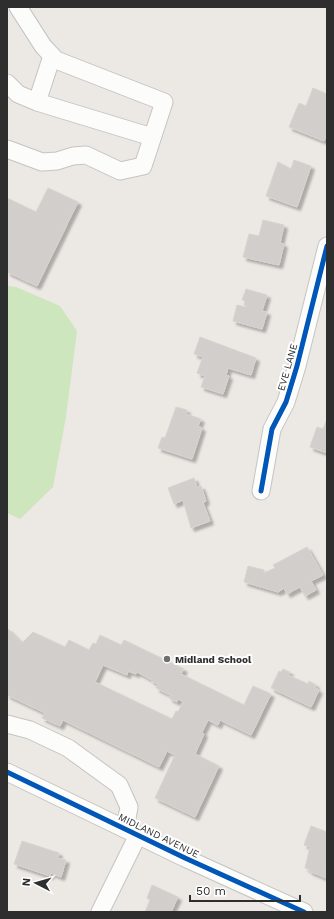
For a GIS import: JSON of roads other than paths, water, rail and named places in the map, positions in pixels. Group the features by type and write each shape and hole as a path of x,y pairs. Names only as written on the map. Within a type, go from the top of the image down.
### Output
{"street":[{"path":"7,149 42,162 57,161 72,156 86,155 120,171 143,166 164,102 56,60 43,46 18,7"},
{"path":"37,102 52,56"},
{"path":"7,84 18,94 37,102 152,137"},
{"name":"EVE LANE","path":"261,491 272,429 286,402 297,366 327,246"},
{"path":"7,724 30,730 68,748 119,784 129,807 132,832 100,912"},
{"name":"MIDLAND AVENUE","path":"7,772 304,912"}],"place":[{"name":"Midland School","path":"167,659"}]}
